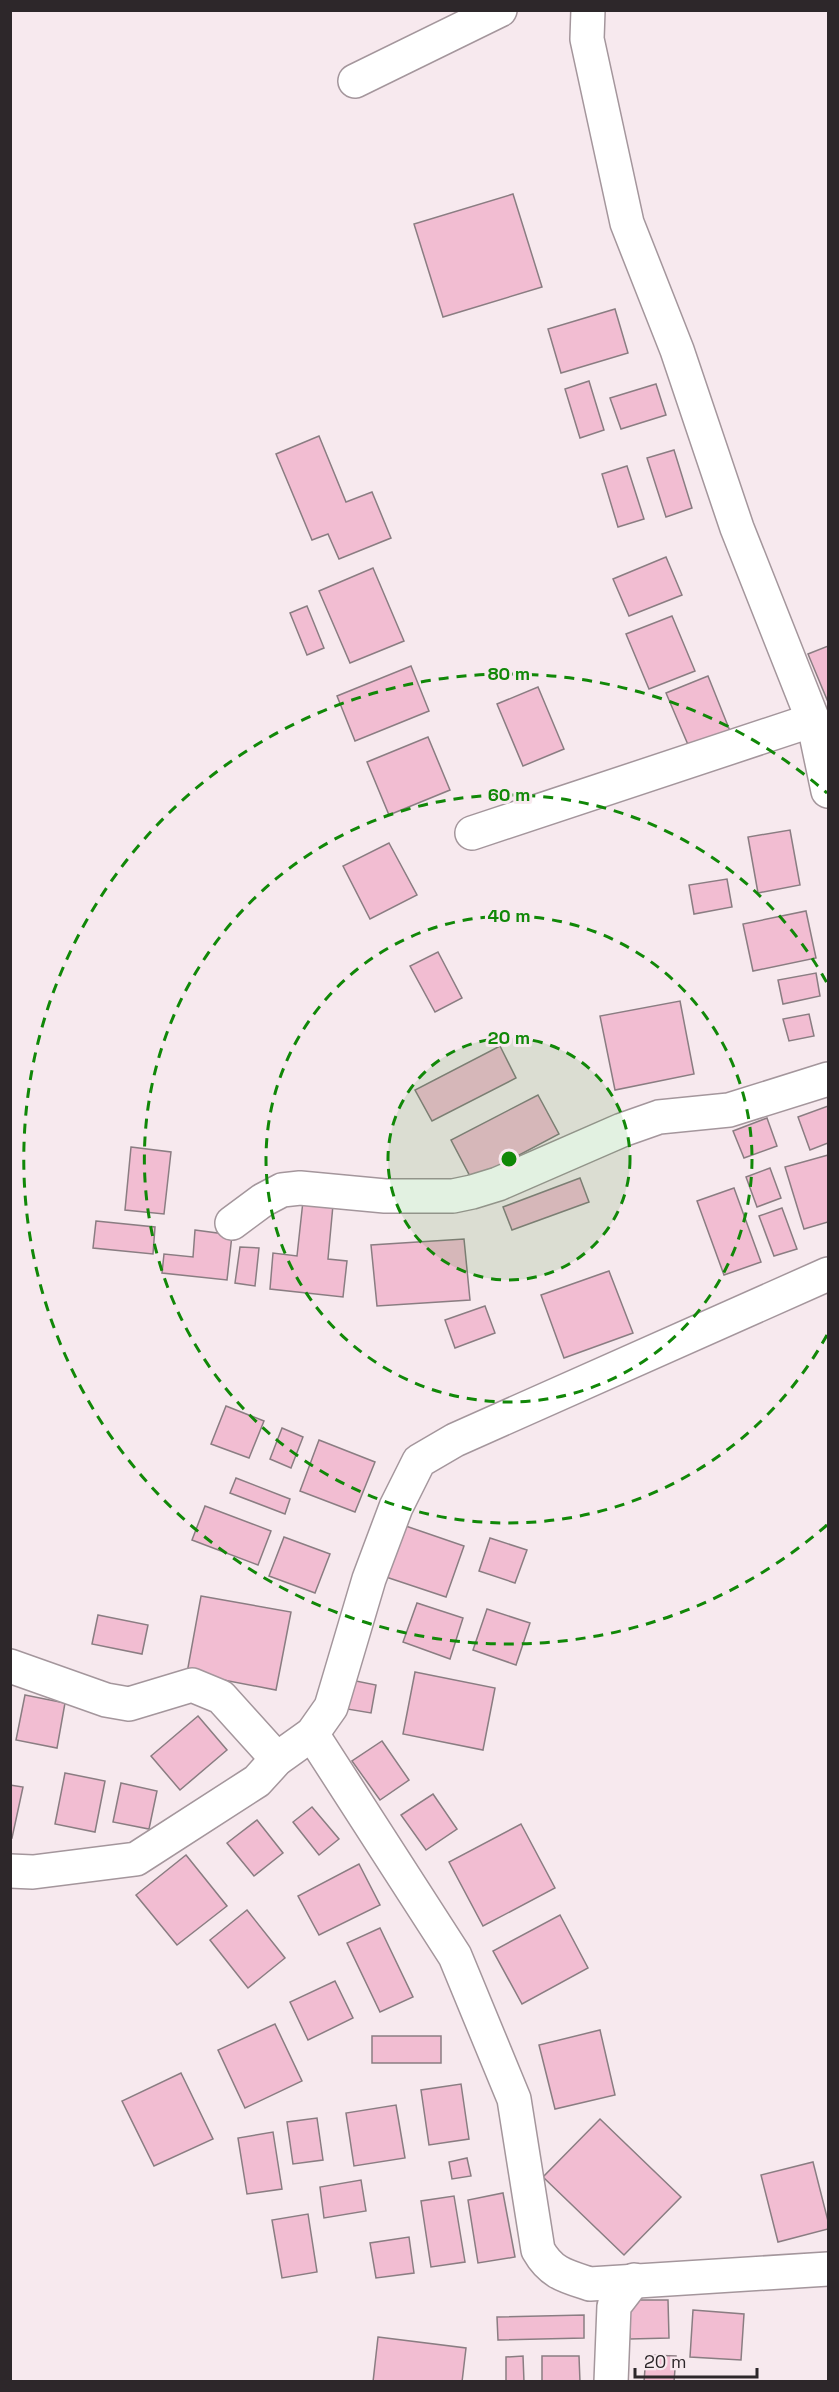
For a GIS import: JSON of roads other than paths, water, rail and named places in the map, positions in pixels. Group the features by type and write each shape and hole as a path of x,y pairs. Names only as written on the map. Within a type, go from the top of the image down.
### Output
{"street":[{"path":"355,81 500,10"},
{"path":"588,10 587,39 627,223 677,350 737,528 813,720 828,791"},
{"path":"472,833 813,720"},
{"path":"231,1223 263,1200 282,1190 300,1188 385,1196 453,1196 472,1192 498,1184 622,1130 659,1117 729,1110 828,1079"},
{"path":"10,1871 33,1872 136,1859 257,1781 277,1759 312,1734 331,1707 369,1579 396,1507 419,1461 455,1440 828,1274"},
{"path":"10,1666 106,1700 129,1704 192,1685 221,1697 277,1759"},
{"path":"312,1734 455,1956 514,2099 538,2250 546,2265 564,2276 590,2284 828,2269"},
{"path":"611,2382 614,2306 634,2280"}]}
